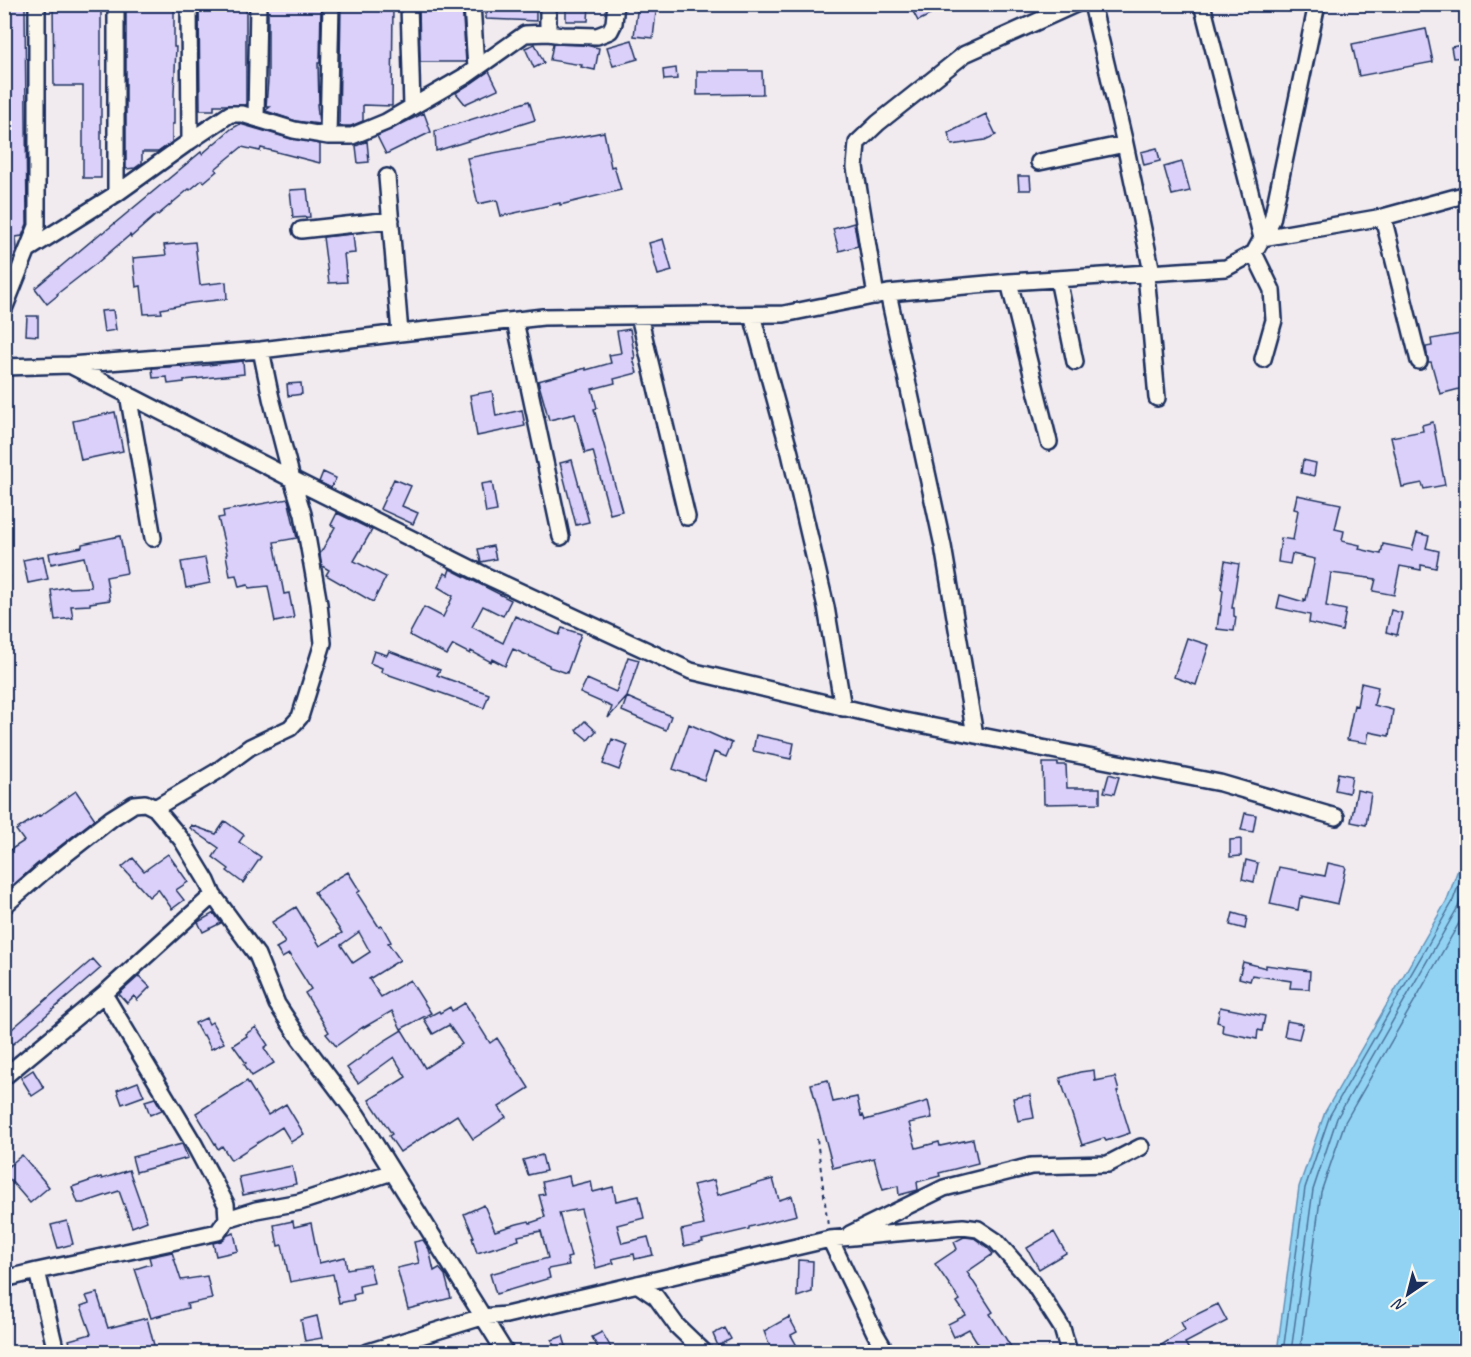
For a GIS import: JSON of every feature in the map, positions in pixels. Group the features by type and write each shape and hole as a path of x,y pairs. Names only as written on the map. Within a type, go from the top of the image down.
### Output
{"street":[{"path":"5,308 37,226 37,4"},
{"path":"116,4 116,194"},
{"path":"189,4 190,141"},
{"path":"256,118 258,4"},
{"path":"328,136 331,4"},
{"path":"409,4 412,107"},
{"path":"472,4 476,68"},
{"path":"548,4 548,33"},
{"path":"29,249 116,194 230,114 242,114 294,130 328,136 352,136 386,122 412,107 476,68 525,34 597,36 610,31 614,23 616,4"},
{"path":"975,735 943,546 882,294 855,167 857,143 878,123 965,54 1076,4"},
{"path":"1092,4 1125,144 1149,273 1157,398"},
{"path":"1202,4 1262,238"},
{"path":"4,367 70,365 261,350 543,317 784,314 882,294 1009,282 1226,268 1254,253 1272,220 1317,4"},
{"path":"1039,162 1125,144"},
{"path":"387,177 400,333"},
{"path":"1262,238 1383,217 1460,196"},
{"path":"1383,217 1419,361"},
{"path":"301,230 391,220"},
{"path":"1254,253 1272,290 1274,320 1263,359"},
{"path":"1058,279 1075,362"},
{"path":"1009,282 1049,442"},
{"path":"752,315 795,475 826,607 843,708"},
{"path":"639,316 687,517"},
{"path":"515,321 561,537"},
{"path":"154,808 216,772 250,747 290,728 300,717 323,643 319,604 303,514 271,398 261,350"},
{"path":"70,365 484,575 691,671 884,717 1220,783 1336,817"},
{"path":"128,394 153,538"},
{"path":"4,906 112,818 134,804 145,804 154,808 182,840 207,880 213,895 257,955 277,1004 300,1040 357,1115 505,1353"},
{"path":"4,1077 104,994 213,895"},
{"path":"104,994 194,1144 226,1204 227,1219"},
{"path":"836,1239 944,1188 1031,1166 1108,1164 1141,1146"},
{"path":"4,1279 218,1232 227,1219 256,1210 300,1202 392,1172"},
{"path":"368,1353 482,1317 506,1315 836,1239 963,1227 978,1229 996,1241 1033,1283 1062,1328 1069,1353"},
{"path":"836,1239 875,1333 886,1353"},
{"path":"37,1270 56,1353"},
{"path":"637,1284 656,1297 677,1326 704,1353"}],"path":[{"path":"4,557 11,583"},
{"path":"817,1139 836,1239"}],"water":[{"path":"1466,847 1466,1352 1277,1352 1299,1187 1325,1112 1447,900"}],"building":[{"path":"7,4 25,4 27,224 22,236 16,237 17,249 14,257 4,258 4,235 9,235"},
{"path":"53,4 101,4 101,178 83,178 83,86 54,86"},
{"path":"126,4 174,4 174,47 176,47 172,142 158,152 142,152 142,163 135,168 126,169"},
{"path":"199,4 246,4 246,105 214,105 214,110 200,110"},
{"path":"268,4 321,4 320,63 318,63 319,104 317,104 319,124 296,121 266,111 270,107 266,107"},
{"path":"341,4 393,4 392,106 363,105 363,121 351,126 339,126"},
{"path":"419,4 462,4 466,62 420,62"},
{"path":"486,4 536,4 536,21 486,19"},
{"path":"566,4 589,4 588,21 566,21"},
{"path":"638,4 657,4 653,38 634,36"},
{"path":"909,4 925,4 930,15 918,21"},
{"path":"1426,29 1433,62 1359,76 1352,44"},
{"path":"632,40 638,59 613,66 607,47"},
{"path":"535,44 544,63 534,68 525,48"},
{"path":"553,44 599,48 595,70 581,67 582,65 550,60"},
{"path":"1467,44 1467,57 1453,58 1451,47"},
{"path":"676,68 677,79 664,80 663,70"},
{"path":"489,71 498,89 465,104 456,93"},
{"path":"697,71 762,71 763,94 697,95"},
{"path":"529,101 535,120 436,151 435,131"},
{"path":"424,113 431,132 386,154 377,136"},
{"path":"986,114 996,135 985,140 952,145 948,133"},
{"path":"240,124 291,139 320,144 320,163 261,148 260,151 242,147 215,169 217,171 204,182 202,180 189,189 47,304 35,288 201,152 202,154"},
{"path":"604,132 611,167 614,166 621,190 501,216 497,200 478,204 467,158"},
{"path":"367,141 369,162 358,163 356,146"},
{"path":"1157,148 1160,161 1144,165 1141,152"},
{"path":"1182,162 1190,191 1172,195 1164,167"},
{"path":"1018,176 1030,176 1031,190 1019,190"},
{"path":"307,189 310,217 293,218 290,190"},
{"path":"854,223 858,246 839,251 833,229"},
{"path":"353,234 355,253 344,254 347,282 329,283 323,237"},
{"path":"663,239 672,271 658,275 649,243"},
{"path":"195,242 200,285 226,282 227,299 191,303 161,309 162,313 144,314 141,286 136,287 133,258 166,255 164,245"},
{"path":"113,310 116,330 104,332 101,311"},
{"path":"27,316 38,316 38,336 26,335"},
{"path":"630,329 637,373 614,379 615,383 592,389 597,408 594,409 622,511 610,514 593,451 585,453 575,414 549,420 538,381 611,363 609,355 621,353 617,331"},
{"path":"1467,333 1467,387 1440,394 1431,362 1428,362 1426,347 1432,346 1431,339"},
{"path":"243,361 244,374 184,380 184,382 168,384 167,377 153,378 152,368 182,366 182,368"},
{"path":"301,383 302,394 288,396 287,384"},
{"path":"492,391 496,416 522,410 525,426 477,436 470,395"},
{"path":"115,412 123,451 81,460 73,421"},
{"path":"1433,422 1445,485 1424,489 1422,483 1402,487 1391,437 1423,431 1422,425"},
{"path":"572,460 589,522 576,525 560,463"},
{"path":"1303,460 1316,463 1314,476 1301,473"},
{"path":"323,472 336,478 331,488 319,482"},
{"path":"394,479 411,486 402,506 418,513 413,524 380,509"},
{"path":"492,482 497,511 486,513 481,484"},
{"path":"1297,495 1341,504 1335,529 1344,531 1342,541 1360,545 1359,549 1381,554 1383,544 1412,550 1417,533 1429,536 1426,548 1439,551 1436,568 1421,565 1421,570 1400,566 1394,595 1373,591 1376,579 1331,573 1326,606 1346,610 1342,631 1309,623 1310,615 1277,608 1280,595 1304,602 1304,599 1306,600 1315,559 1292,554 1290,564 1278,562 1281,538 1293,540 1298,510 1294,509"},
{"path":"288,499 297,538 274,542 284,594 289,593 294,618 275,622 268,586 239,587 236,575 230,576 218,518 224,517 223,511"},
{"path":"337,513 372,530 354,561 386,577 373,602 326,575 329,570 322,566 320,554 335,527 331,525"},
{"path":"120,536 127,573 106,577 110,600 90,603 90,605 71,606 73,618 55,620 51,590 91,587 84,557 51,564 49,553 82,547 82,544"},
{"path":"493,546 496,559 481,562 478,549"},
{"path":"43,556 48,579 28,583 23,560"},
{"path":"205,558 210,583 186,588 181,562"},
{"path":"1225,561 1239,564 1232,608 1234,608 1236,617 1234,631 1217,629"},
{"path":"450,569 511,600 503,616 483,606 472,627 503,643 515,616 559,635 562,628 581,634 567,673 549,667 513,649 505,666 492,659 491,662 471,651 470,654 453,645 447,655 409,635 424,607 443,617 453,596 438,587 445,573 448,575"},
{"path":"1391,610 1402,613 1397,635 1386,632"},
{"path":"1187,638 1209,645 1196,685 1174,677"},
{"path":"374,651 387,655 389,651 440,670 437,675 489,694 484,708 381,672 382,668 370,663"},
{"path":"628,657 639,660 627,697 608,718 612,707 580,693 587,679 616,692"},
{"path":"1361,683 1378,687 1374,705 1393,710 1389,736 1369,732 1367,743 1347,740"},
{"path":"627,697 671,716 666,730 622,711"},
{"path":"585,721 596,731 588,740 576,730"},
{"path":"689,724 732,743 726,757 714,752 704,780 673,769"},
{"path":"756,735 794,743 791,759 753,751"},
{"path":"612,739 628,745 619,770 603,764"},
{"path":"1043,763 1066,765 1067,788 1100,788 1100,803 1044,804"},
{"path":"1338,773 1352,776 1349,793 1335,790"},
{"path":"1109,774 1119,777 1114,794 1104,792"},
{"path":"1357,790 1371,793 1366,825 1351,822"},
{"path":"76,791 95,819 4,893 4,854 24,841 16,830"},
{"path":"1245,813 1256,815 1253,832 1241,830"},
{"path":"225,821 244,835 239,842 261,857 243,883 213,857 219,848 190,828 191,825 216,834"},
{"path":"1241,839 1241,856 1230,857 1230,840"},
{"path":"168,854 188,882 176,890 184,900 172,909 158,889 149,897 122,867 133,858 144,871"},
{"path":"1246,860 1258,863 1254,882 1242,879"},
{"path":"1328,863 1346,867 1338,904 1302,896 1298,910 1270,904 1279,867 1325,876"},
{"path":"348,872 360,891 357,893 379,927 382,926 391,942 388,943 400,960 369,979 381,997 410,980 431,1013 401,1029 392,1011 363,1027 336,1046 326,1034 329,1032 305,993 311,989 289,954 282,958 276,948 285,943 272,922 296,907 320,946 342,933 314,892","holes":["359,932 370,952 353,963 341,945"]},
{"path":"214,913 221,923 203,932 198,922"},
{"path":"1233,913 1247,917 1245,929 1230,925"},
{"path":"93,959 101,968 13,1044 5,1035"},
{"path":"1243,962 1266,968 1266,965 1310,971 1309,989 1290,988 1291,981 1252,975 1250,981 1239,978"},
{"path":"139,976 150,987 137,1000 134,996 127,1003 119,994"},
{"path":"465,1003 490,1043 497,1038 529,1088 499,1107 506,1117 473,1139 457,1115 400,1152 389,1136 392,1134 369,1100 406,1077 394,1057 358,1083 347,1068 402,1030 425,1068 462,1044 449,1025 433,1034 424,1019 450,1007 452,1011"},
{"path":"1220,1007 1265,1016 1262,1031 1258,1030 1257,1039 1222,1032 1223,1024 1217,1022"},
{"path":"206,1018 209,1024 212,1022 224,1043 211,1049 195,1023"},
{"path":"1287,1021 1303,1024 1299,1039 1284,1036"},
{"path":"256,1027 268,1045 264,1048 274,1063 252,1076 233,1045"},
{"path":"33,1070 44,1088 32,1096 21,1078"},
{"path":"1094,1070 1095,1081 1115,1077 1130,1133 1106,1141 1104,1138 1082,1145 1060,1078"},
{"path":"828,1080 833,1102 857,1097 861,1116 863,1115 865,1120 928,1101 932,1118 909,1123 916,1148 939,1142 940,1146 973,1139 978,1163 939,1173 940,1176 917,1182 918,1190 899,1195 898,1186 883,1190 874,1158 833,1168 811,1084"},
{"path":"247,1081 268,1115 286,1104 304,1134 291,1142 282,1127 231,1160 222,1146 218,1149 196,1113"},
{"path":"138,1082 144,1096 122,1104 117,1090"},
{"path":"1030,1095 1034,1118 1018,1121 1013,1098"},
{"path":"155,1098 162,1110 150,1115 145,1101"},
{"path":"182,1144 188,1158 136,1172 132,1157"},
{"path":"22,1155 49,1187 30,1203 4,1173 4,1170"},
{"path":"542,1155 546,1171 528,1175 523,1160"},
{"path":"292,1166 296,1184 243,1195 239,1177"},
{"path":"129,1170 147,1221 132,1227 119,1191 78,1203 72,1187"},
{"path":"569,1176 571,1186 591,1181 593,1192 613,1187 616,1201 639,1196 644,1218 617,1225 622,1243 648,1237 653,1255 635,1259 634,1254 612,1259 614,1263 596,1268 581,1209 559,1213 571,1257 567,1258 569,1265 548,1269 550,1278 496,1294 490,1274 548,1258 541,1231 518,1236 519,1240 477,1253 472,1238 474,1237 464,1214 484,1205 495,1231 539,1220 545,1217 539,1195 545,1194 542,1182"},
{"path":"773,1179 779,1200 792,1196 797,1215 684,1246 681,1230 704,1225 693,1185 714,1180 718,1195"},
{"path":"67,1221 73,1244 58,1248 51,1225"},
{"path":"293,1221 294,1227 311,1223 319,1263 345,1257 347,1269 370,1265 374,1283 359,1286 360,1293 353,1295 354,1300 339,1303 333,1274 290,1282 282,1245 278,1246 274,1225"},
{"path":"1054,1232 1066,1253 1039,1269 1027,1248"},
{"path":"234,1233 238,1251 216,1256 213,1243"},
{"path":"964,1237 974,1238 993,1254 967,1272 993,1312 990,1314 1015,1353 984,1353 969,1329 954,1337 948,1324 966,1315 957,1302 960,1300 935,1264 957,1249 954,1242"},
{"path":"423,1240 429,1249 434,1271 439,1268 445,1275 451,1298 408,1309 397,1268 419,1263 414,1242"},
{"path":"172,1252 181,1280 207,1276 212,1299 187,1304 188,1308 151,1318 135,1269 151,1264 149,1257"},
{"path":"798,1260 813,1261 812,1292 797,1297"},
{"path":"97,1293 108,1328 147,1318 156,1353 73,1353 69,1340 91,1334 81,1306 89,1303 86,1296"},
{"path":"1218,1304 1227,1321 1185,1343 1191,1353 1149,1353 1185,1330 1181,1322"},
{"path":"317,1316 322,1338 305,1341 301,1320"},
{"path":"789,1317 797,1332 791,1335 801,1353 774,1353 764,1331"},
{"path":"725,1328 731,1339 718,1346 713,1334"},
{"path":"602,1332 614,1353 601,1353 592,1337"},
{"path":"563,1336 566,1346 555,1350 552,1340"}]}
